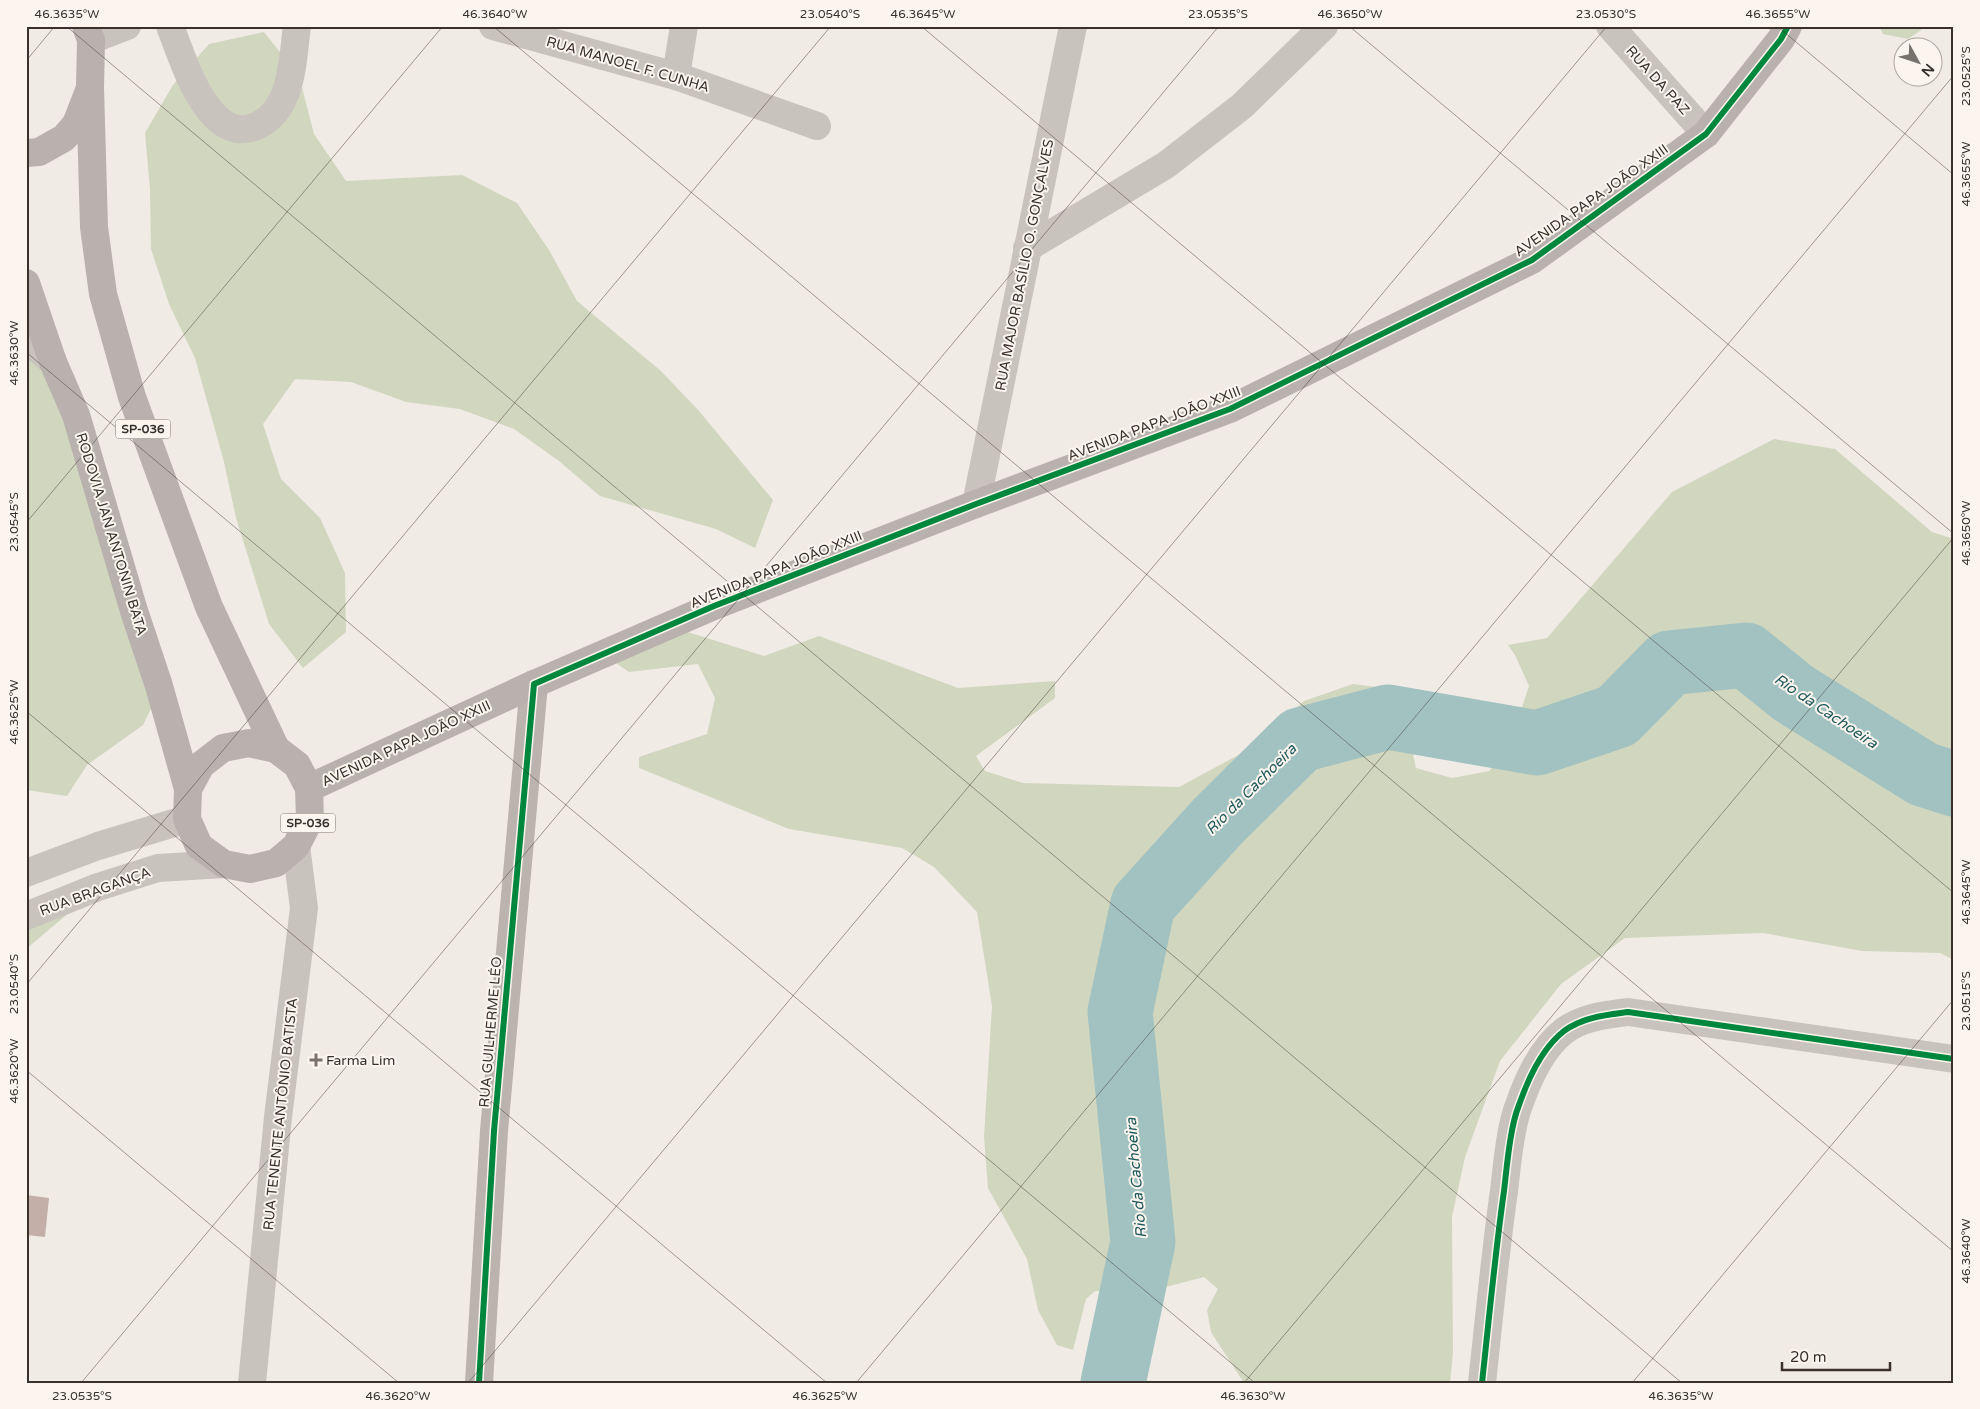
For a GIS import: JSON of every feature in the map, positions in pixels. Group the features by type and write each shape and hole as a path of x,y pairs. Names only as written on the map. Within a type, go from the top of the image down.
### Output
{"main road":[{"name":"AVENIDA PAPA JOÃO XXIII","path":"309,788 534,684 714,606 976,504 1230,409 1523,264 1540,254 1706,134 1781,39 1788,26"},
{"name":"SP-036","path":"89,33 94,227 103,294 132,398 209,607 276,749 296,765 309,788 310,819 296,846 276,863 250,869 224,864 200,846 187,819 188,789 200,765 223,748 249,743 276,749"},
{"name":"SP-036","path":"26,153 39,152 64,138 76,124 90,88"},
{"name":"RODOVIA JAN ANTONIN BATA","path":"26,283 53,362 76,415 188,789"},
{"name":"RUA GUILHERME LÉO","path":"479,1383 494,1131 534,684"}],"street":[{"path":"89,33 127,26"},
{"path":"170,26 190,78 213,115 226,126 244,130 260,125 272,115 283,99 289,83 297,26"},
{"name":"RUA MANOEL F. CUNHA","path":"493,26 676,76 817,126"},
{"path":"676,76 684,26"},
{"name":"RUA MAJOR BASÍLIO O. GONÇALVES","path":"976,504 1073,26"},
{"path":"1027,248 1166,164 1242,106 1324,26"},
{"name":"RUA DA PAZ","path":"1610,26 1706,134"},
{"path":"26,339 53,362"},
{"path":"26,873 98,846 187,819"},
{"name":"RUA TENENTE ANTÔNIO BATISTA","path":"252,1383 278,1116 304,908 296,846"},
{"name":"RUA BRAGANÇA","path":"26,916 98,887 158,868 224,864"},
{"path":"1482,1383 1508,1156 1518,1106 1535,1068 1564,1031 1589,1018 1628,1012 1954,1059"}],"green space":[{"path":"1879,26 1923,26 1921,30 1909,38 1883,34"},
{"path":"264,32 299,76 314,134 346,181 462,175 517,203 549,250 577,301 661,371 699,411 773,500 755,548 716,529 600,496 559,461 514,429 460,409 406,402 351,382 295,379 263,424 281,479 320,518 345,573 346,632 303,668 269,624 236,518 224,462 195,358 169,304 151,249 150,189 145,133 173,85 209,44"},
{"path":"26,353 38,360 104,493 158,638 164,682 143,725 87,765 67,796 26,790"},
{"path":"1774,439 1835,449 1932,532 1954,539 1954,960 1940,953 1862,951 1763,933 1625,938 1561,984 1500,1061 1465,1157 1452,1217 1453,1352 1450,1383 1244,1383 1211,1332 1207,1310 1218,1289 1204,1277 1154,1290 1095,1291 1086,1299 1073,1350 1057,1345 1038,1310 1027,1259 988,1188 984,1137 992,1006 977,912 934,867 902,848 789,829 639,768 639,757 707,734 715,698 698,664 629,672 616,663 675,628 764,656 819,636 958,688 1055,681 1055,698 976,756 985,771 1023,783 1179,787 1244,752 1304,701 1353,684 1416,692 1441,709 1444,727 1413,754 1416,768 1452,778 1489,771 1508,750 1529,686 1515,655 1508,645 1547,638 1672,492"},
{"path":"83,901 26,949 26,904"}],"building":[{"path":"26,1195 49,1198 45,1237 26,1235"}],"waterway":[{"name":"Rio da Cachoeira","path":"1113,1383 1143,1242 1120,1012 1143,904 1218,821 1300,740 1388,717 1537,743 1617,716 1669,663 1746,655 1793,693 1923,774 1954,784"}],"cycle path":[{"path":"479,1383 494,1131 534,684 714,606 976,504 1230,409 1532,260 1706,134 1781,39 1788,26"},
{"path":"1482,1383 1513,1124 1531,1075 1542,1055 1556,1038 1571,1026 1603,1016 1628,1012 1954,1059"}],"place":[{"name":"Farma Lim","path":"316,1060"}]}
